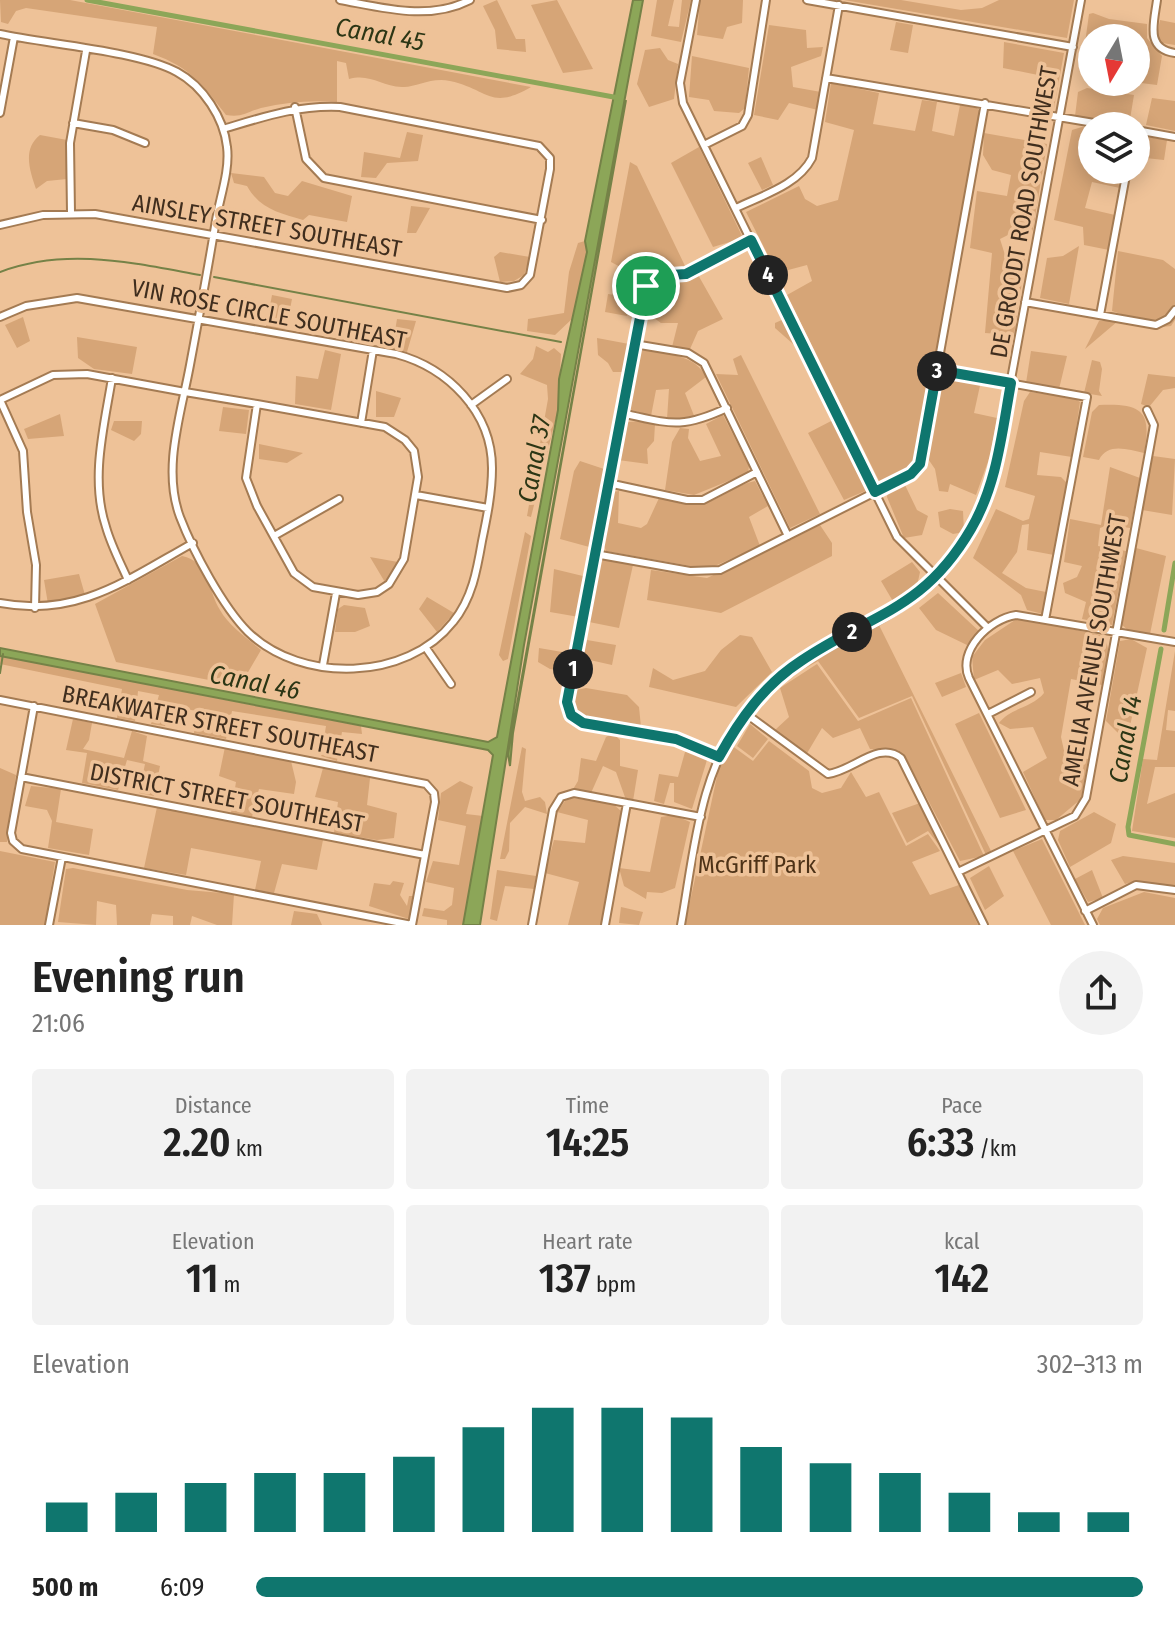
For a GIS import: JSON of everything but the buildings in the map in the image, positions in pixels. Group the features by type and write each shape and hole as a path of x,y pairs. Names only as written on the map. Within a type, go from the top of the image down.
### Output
{"street":[{"path":"340,0 384,9 434,12 470,0"},
{"path":"384,9 386,0"},
{"path":"696,0 680,94 897,537 988,628"},
{"path":"704,145 742,126 748,115 766,0"},
{"path":"807,0 1073,47"},
{"name":"DE GROODT ROAD SOUTHWEST","path":"681,925 701,817 719,757 745,713 799,662 900,608 935,577 972,528 986,498 1011,383 1081,0"},
{"path":"1157,0 1152,32 1155,44 1164,51 1175,53"},
{"path":"736,208 805,172 812,158 839,5"},
{"path":"0,34 147,62 181,74 201,92 223,129 295,107 340,107 524,141 546,152 550,169 542,220 324,178 306,159 295,107"},
{"path":"0,113 14,37"},
{"path":"71,213 73,123 86,51"},
{"path":"826,78 1078,120"},
{"path":"595,554 706,573 911,474 920,464 985,103"},
{"path":"73,123 113,130 145,143"},
{"name":"VIN ROSE CIRCLE SOUTHEAST","path":"0,317 26,306 77,298 198,319 373,350 424,364 451,382 471,405 489,442 492,465 488,508 468,598 455,621 426,648 388,666 365,669 323,665 284,655 250,634 228,606 180,518 172,479 185,392 198,319 214,235 228,156 223,129"},
{"path":"1150,133 1175,137"},
{"path":"1100,315 1124,184"},
{"name":"AINSLEY STREET SOUTHEAST","path":"0,225 24,218 71,213 113,216 507,288 525,281 532,269 542,220"},
{"path":"719,757 676,739 583,723 571,715 567,702 642,295 651,280 686,274 751,240"},
{"path":"1025,302 1156,325 1168,319 1175,310"},
{"path":"634,344 698,357 727,408 788,536"},
{"path":"361,423 373,350"},
{"path":"937,370 1087,397 1045,620"},
{"path":"35,608 36,565 27,512 23,451 0,400 53,375 87,374 112,378 185,392 257,404 361,423 396,433 414,451 418,477 404,559 389,584 377,592 358,595 336,593 302,581 249,490 246,478 257,404"},
{"path":"112,378 100,449 100,502 106,527 128,580"},
{"path":"471,405 507,379"},
{"path":"621,413 680,425 697,422 727,408"},
{"name":"AMELIA AVENUE SOUTHWEST","path":"958,872 1075,816 1086,798 1154,425 1147,410"},
{"path":"608,483 687,500 703,500 757,472"},
{"path":"416,495 488,508"},
{"path":"274,536 339,499"},
{"path":"0,603 35,608 72,604 128,580 193,543"},
{"path":"323,665 336,593"},
{"path":"1093,925 964,665 967,653 988,628 1004,617 1016,615 1175,642"},
{"path":"426,648 451,684"},
{"path":"988,714 1031,692"},
{"name":"BREAKWATER STREET SOUTHEAST","path":"0,700 420,781 431,788 435,802 425,855"},
{"path":"34,706 13,841 29,852 412,925 425,855"},
{"path":"745,713 828,774 840,773 883,751 893,751 901,758 984,925"},
{"name":"DISTRICT STREET SOUTHEAST","path":"21,777 425,855"},
{"path":"532,925 553,810 561,797 574,793 701,817"},
{"path":"605,925 627,803"},
{"path":"49,925 62,857"},
{"path":"1085,911 1136,885 1175,890"}],"green space":[{"path":"0,0 70,0 531,87 497,98 443,80 407,87 395,86 363,78 349,79 346,63 337,61 337,102 290,103 232,116 226,115 195,78 153,54 157,27 26,8 16,11 8,24 1,22"},
{"path":"497,0 516,39 525,39 526,52 497,49 495,30 483,6"},
{"path":"557,0 593,69 563,73 531,5"},
{"path":"657,0 674,0 668,26 679,27 682,0 691,0 681,42 651,36"},
{"path":"700,0 743,0 742,23 727,27 723,39 697,35"},
{"path":"844,0 901,0 961,10 982,8 999,0 1074,0 1067,38"},
{"path":"1093,13 1109,19 1147,24 1088,24 1089,14"},
{"path":"1160,20 1175,23 1175,45 1162,43 1157,35"},
{"path":"896,22 913,25 908,53 890,50"},
{"path":"769,25 806,30 807,48 823,47 821,56 791,67 793,87 821,92 818,110 789,103 778,120 754,115"},
{"path":"1004,42 1064,53 1054,108 1033,105 1038,75 1003,68"},
{"path":"1150,42 1162,56 1157,85 1150,84"},
{"path":"660,48 668,60 678,64 674,99 649,107 637,84 645,50"},
{"path":"692,56 749,68 745,108 739,113 714,111 709,100 689,97"},
{"path":"831,83 879,93 873,124 915,131 922,100 937,102 932,131 954,136 960,105 977,108 980,112 917,462 881,485 787,295 812,281 807,265 777,273 746,212 799,186 805,199 817,206 838,200 854,130 825,122"},
{"path":"1078,92 1078,96 1134,96 1131,112 1078,112 1078,117 1075,116"},
{"path":"1152,98 1175,101 1175,131 1150,126"},
{"path":"1078,128 1078,184 1091,184 1085,208 1115,215 1109,250 1084,245 1083,227 1054,220 1072,130"},
{"path":"407,132 423,135 418,161 387,163 376,178 361,177 364,152 400,158"},
{"path":"984,133 1047,144 1030,236 1008,235 1000,239 1005,255 1026,255 1014,335 985,333 992,253 970,248 977,191 1007,196 1011,175 992,170 983,155"},
{"path":"40,135 67,140 67,179 47,181 36,189 29,153"},
{"path":"1150,137 1167,140 1164,160 1150,158"},
{"path":"699,147 743,238 713,247 671,163"},
{"path":"761,157 773,185 762,190 748,163"},
{"path":"630,162 637,166 686,268 654,273 643,279 611,262"},
{"path":"231,173 264,177 275,193 288,196 302,181 352,196 347,222 309,215 303,220 278,212 258,200 247,186 234,183"},
{"path":"411,206 430,208 416,233 407,233"},
{"path":"585,241 587,252 573,318 555,335 527,331 528,319 564,313 569,272 578,243"},
{"path":"1079,246 1069,304 1040,298 1047,258 1063,256"},
{"path":"1118,251 1163,260 1175,269 1175,320 1171,326 1153,328 1118,321 1085,349 1099,321 1117,321 1124,315 1112,311"},
{"path":"500,252 530,257 524,275 514,281 500,282 494,257"},
{"path":"697,273 723,319 698,331 690,349 672,347 678,323 661,323 647,313 649,289 656,282 676,282"},
{"path":"608,294 635,298 627,316 605,312"},
{"path":"272,295 292,299 286,329 266,327"},
{"path":"23,317 30,341 17,348 5,325"},
{"path":"397,319 416,321 407,352 392,349"},
{"path":"784,319 801,351 775,328 775,323"},
{"path":"77,337 137,347 132,374 94,369 78,358"},
{"path":"597,338 629,344 624,372 613,372 598,355"},
{"path":"536,346 548,352 554,348 561,354 558,410 531,517 527,516 548,399 547,385 520,374 533,359"},
{"path":"325,350 341,354 331,410 295,404 296,376 318,379"},
{"path":"645,350 680,357 701,370 706,377 685,393 695,418 667,419 669,389 656,390 651,416 629,409 638,352"},
{"path":"1031,351 1067,356 1059,389 1026,383"},
{"path":"741,355 820,514 790,528 716,374 738,375 733,359"},
{"path":"1092,360 1100,362 1102,369 1099,391 1102,396 1084,393"},
{"path":"1148,374 1175,377 1175,388 1163,390 1149,407 1141,404"},
{"path":"943,376 981,381 974,413 997,418 990,456 976,495 950,484 948,492 939,491 935,469 926,456"},
{"path":"376,391 401,398 394,417 376,417"},
{"path":"1030,392 1074,398 1080,402 1072,457 1040,452 1037,475 1061,477 1067,483 1054,555 1027,550 1029,524 1022,525 1017,552 1002,573 1026,588 1046,592 1043,614 1027,610 1021,595 973,558 996,509 1023,521 1029,519 1035,496 1005,487 1024,401"},
{"path":"1099,405 1126,406 1141,413 1147,428 1144,453 1113,449 1099,460 1083,457 1092,412"},
{"path":"223,407 249,410 246,434 219,431"},
{"path":"60,414 64,436 28,439 24,429"},
{"path":"723,415 749,466 748,473 694,495 665,490 672,442 680,428 689,429 688,438 700,461 721,456 706,424"},
{"path":"835,419 870,489 844,500 808,433"},
{"path":"114,421 142,421 141,434 134,441 111,430"},
{"path":"627,422 655,424 654,441 647,449 648,464 618,460"},
{"path":"259,444 303,453 287,463 259,459"},
{"path":"1153,456 1175,459 1172,515 1142,510"},
{"path":"580,461 604,469 593,548 560,539 574,471"},
{"path":"1110,467 1140,478 1130,528 1108,525 1100,528 1098,546 1126,551 1112,625 1082,619 1086,602 1065,593 1063,583 1077,577 1082,566 1064,562 1070,519 1101,525"},
{"path":"755,481 768,506 749,517 760,546 708,569 606,551 603,543 612,492 619,491 618,523 641,528 647,524 659,498 682,504 701,504"},
{"path":"905,485 917,510 928,516 922,535 904,538 887,497 888,491"},
{"path":"950,509 963,511 964,532 953,534 940,527 938,512"},
{"path":"820,525 832,543 832,556 721,613 647,600 651,570 707,578"},
{"path":"525,532 531,536 508,659 503,661 499,655"},
{"path":"1136,548 1166,556 1150,634 1129,631 1122,625"},
{"path":"182,556 198,564 224,616 261,650 240,686 116,662 95,604"},
{"path":"370,557 398,562 386,584"},
{"path":"604,559 633,565 619,628 589,622 599,565"},
{"path":"912,562 920,572 917,586 894,603 881,581"},
{"path":"554,569 587,577 579,617 550,612"},
{"path":"79,574 85,595 48,604 44,580"},
{"path":"938,593 980,632 967,645 936,630 919,608"},
{"path":"427,597 454,613 437,632 419,609"},
{"path":"344,605 365,608 370,626 355,632 335,632 338,609"},
{"path":"1018,618 1105,636 1109,653 1102,685 1071,679 1061,737 1065,755 1088,759 1081,799 1056,820 1045,820 1023,772 1047,758 1033,727 1010,729 999,723 1044,693 1040,678 1012,684 998,670 974,680 972,657 985,640"},
{"path":"878,623 992,853 986,855 912,696 859,718 818,661 778,684 801,664"},
{"path":"740,635 752,637 772,672 736,707 649,687 653,668 673,680 705,671 721,650"},
{"path":"1131,639 1147,648 1128,735 1123,738 1106,721 1120,641"},
{"path":"587,640 616,645 612,665 581,658"},
{"path":"539,648 574,654 569,672 550,669 538,662"},
{"path":"1175,651 1175,711 1168,710 1166,730 1175,731 1175,767 1155,767 1147,804 1175,793 1175,838 1132,831 1143,759 1157,760"},
{"path":"0,656 361,726 362,734 342,732 337,761 321,756 326,726 232,711 226,739 194,733 197,711 173,707 165,726 151,724 159,695 138,691 135,721 117,718 122,689 0,664"},
{"path":"817,664 858,721 911,698 984,856 960,861 907,760 898,750 870,749 860,728 833,738 822,728 806,755 775,730 789,717 780,688"},
{"path":"961,673 966,687 942,697 935,683"},
{"path":"586,688 627,695 639,707 641,727 580,716 573,711 576,690"},
{"path":"979,713 1026,810 1000,818 955,724"},
{"path":"73,719 92,723 89,740 83,749 124,758 132,731 147,736 143,761 160,766 154,796 139,793 145,764 127,760 118,790 82,783 87,753 66,750"},
{"path":"750,724 768,739 753,758 737,746"},
{"path":"613,733 620,740 620,766 638,770 633,801 626,800 616,772 603,766 591,793 572,791 578,781 581,758 596,761 606,737"},
{"name":"McGriff Park","path":"769,741 809,771 812,788 822,793 841,788 851,772 866,797 879,792 906,846 928,834 940,851 912,862 930,895 959,885 978,925 685,925 719,767 731,745 753,761"},
{"path":"225,747 291,761 296,782 294,794 259,789 252,817 231,813 236,782 219,776"},
{"path":"522,747 526,749 522,792 525,801 540,797 545,802 547,814 525,807 510,823 509,851 505,859 500,859"},
{"path":"691,751 707,760 692,809 674,802 674,783 670,783 664,804 654,801 659,774 678,777 685,752"},
{"path":"0,768 16,775 7,842 0,842"},
{"path":"323,768 370,778 367,805 397,813 394,838 377,840 334,833 338,802 315,797"},
{"path":"460,781 473,787 466,814 483,816 463,925 447,925 447,920 422,916 424,908 444,911 452,905 454,888 426,882 433,861 459,865 466,826 438,820 441,793"},
{"path":"910,781 947,855 928,831 907,843 892,813 920,803"},
{"path":"31,786 61,789 56,822 93,829 89,855 48,848 52,821 47,810 25,806"},
{"path":"573,798 613,804 621,811 601,925 568,925 579,882 545,873 554,840 585,843 588,820 557,812 565,801"},
{"path":"157,807 323,840 317,870 282,864 274,893 255,890 261,861 191,848 186,875 144,868"},
{"path":"1094,812 1116,824 1111,843 1070,867 1058,840 1060,831"},
{"path":"674,815 690,822 675,888 662,893 647,892 646,899 624,886 619,868 650,872 661,817"},
{"path":"1042,839 1085,925 1051,925 1013,851"},
{"path":"0,851 55,862 45,925 0,925"},
{"path":"1123,856 1175,863 1175,886 1136,881 1125,884 1111,860"},
{"path":"989,866 1004,896 985,910 970,878"},
{"path":"66,869 187,890 234,894 232,925 217,925 192,916 190,925 173,925 173,916 152,914 150,925 117,925 116,905 97,901 96,925 58,922"},
{"path":"497,870 536,876 534,889 505,886 497,921 490,919"},
{"path":"1092,870 1103,898 1088,902 1075,879"},
{"path":"393,881 404,883 400,895 407,906 409,896 415,896 409,919 369,906 374,883 390,885"},
{"path":"1144,892 1175,898 1175,925 1100,925 1097,919 1103,908"},
{"path":"621,907 643,912 639,925 619,923"},
{"path":"294,911 317,914 322,925 291,925"}],"shaded area":[{"path":"633,0 643,0 524,645 480,925 463,925 493,755 488,750 0,656 0,648 488,742 497,737 558,410 559,379 587,252 585,241"},
{"path":"626,100 513,733 510,766 508,754"}],"waterway":[{"name":"Canal 45","path":"87,0 619,98"},
{"path":"0,272 25,264 75,259 125,262 200,275"},
{"path":"214,277 561,342"},
{"name":"Canal 14","path":"1164,630 1175,563"},
{"name":"Canal 14","path":"1161,649 1128,827 1129,835 1175,844"},
{"path":"0,673 3,654"}],"route":[{"path":"751,240 875,492 911,474 920,464 937,370 1011,383 986,498 972,528 952,558 900,608 799,662 764,691 745,713 719,757 676,739 583,723 568,710 567,702 646,286 656,276 686,274 751,240"}],"water label":[{"name":"Canal 37","path":"534,459"},
{"name":"Canal 46","path":"255,682"}]}
